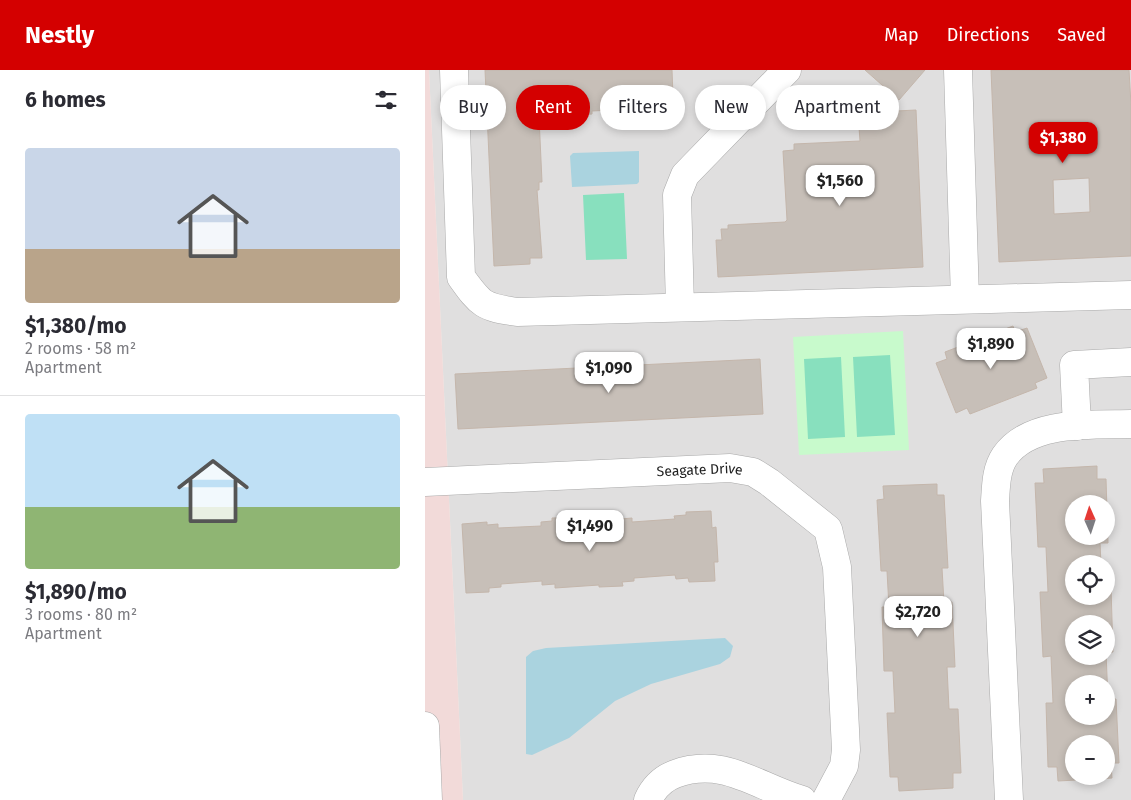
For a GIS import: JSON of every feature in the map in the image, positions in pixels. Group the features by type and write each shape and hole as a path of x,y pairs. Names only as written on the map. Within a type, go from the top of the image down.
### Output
{"lane":[{"path":"454,70 461,277 476,298 491,308 517,312 1131,295"},
{"path":"680,307 677,195 685,175 787,70"},
{"path":"958,70 965,300"},
{"path":"1077,426 1074,365 1131,362"},
{"path":"1009,800 995,501 997,474 1004,456 1022,439 1049,428 1131,424"},
{"name":"Seagate Drive","path":"425,482 730,468 753,472 769,482 828,529 837,567 847,750 844,766 826,800"},
{"path":"425,726 427,792"},
{"path":"648,800 653,790 667,777 686,770 705,768 723,769 802,800"}],"shaded area":[{"path":"425,70 429,70 463,800 425,800"},
{"path":"429,70 1131,70 1131,800 463,800"}],"green space":[{"path":"624,193 627,259 586,260 583,195"},
{"path":"903,331 909,450 799,455 793,337"},
{"path":"890,355 895,435 857,437 853,357"},
{"path":"841,357 845,437 808,439 804,359"}],"water":[{"path":"639,151 639,182 637,184 572,187 570,156 573,153"},
{"path":"725,638 733,646 730,657 720,664 651,684 615,701 569,738 532,755 526,754 526,657 533,651 546,648"}],"building":[{"path":"485,70 672,70 673,85 600,85 600,111 592,111 592,114 590,114 590,85 516,85 516,130 540,130 542,182 539,182 539,190 537,190 542,258 530,258 530,264 494,266 488,130 506,130 506,85 486,85"},
{"path":"865,70 925,70 899,100 899,85 882,85"},
{"path":"991,70 1129,70 1131,105 1131,256 999,262","holes":["1089,178 1090,212 1054,214 1053,180"]},
{"path":"916,110 923,267 718,277 716,240 722,240 721,229 728,229 728,225 785,222 787,220 783,151 794,150 794,144 860,141 859,130 899,130 899,111"},
{"path":"1013,326 1015,332 1027,328 1047,378 1035,383 1037,388 970,414 967,408 956,413 936,363 947,359 945,352"},
{"path":"760,359 763,414 458,429 455,374"},
{"path":"1097,466 1097,479 1106,479 1106,495 1065,495 1065,545 1100,545 1101,555 1065,555 1065,605 1112,605 1112,615 1065,615 1065,665 1107,665 1107,675 1065,675 1065,725 1115,725 1116,699 1119,763 1115,763 1115,735 1065,735 1065,781 1058,781 1057,767 1048,767 1046,703 1053,703 1051,656 1043,657 1040,592 1048,592 1046,547 1038,547 1035,483 1044,483 1043,469"},
{"path":"937,484 937,495 944,495 948,568 942,568 944,603 952,602 955,667 947,667 949,709 958,709 961,773 953,773 953,788 899,791 898,777 890,777 887,713 895,713 893,671 884,671 882,607 889,607 887,571 881,571 877,500 884,499 883,486"},
{"path":"711,511 712,528 716,527 718,562 714,562 715,581 689,582 688,578 676,579 675,575 634,578 634,581 622,582 623,586 599,587 599,585 555,588 555,584 542,585 542,581 501,584 501,587 489,588 489,592 466,593 462,524 487,522 487,525 498,524 498,528 541,526 541,522 552,521 552,518 621,516 621,519 632,518 632,522 675,519 674,516 686,515 686,512"}]}
